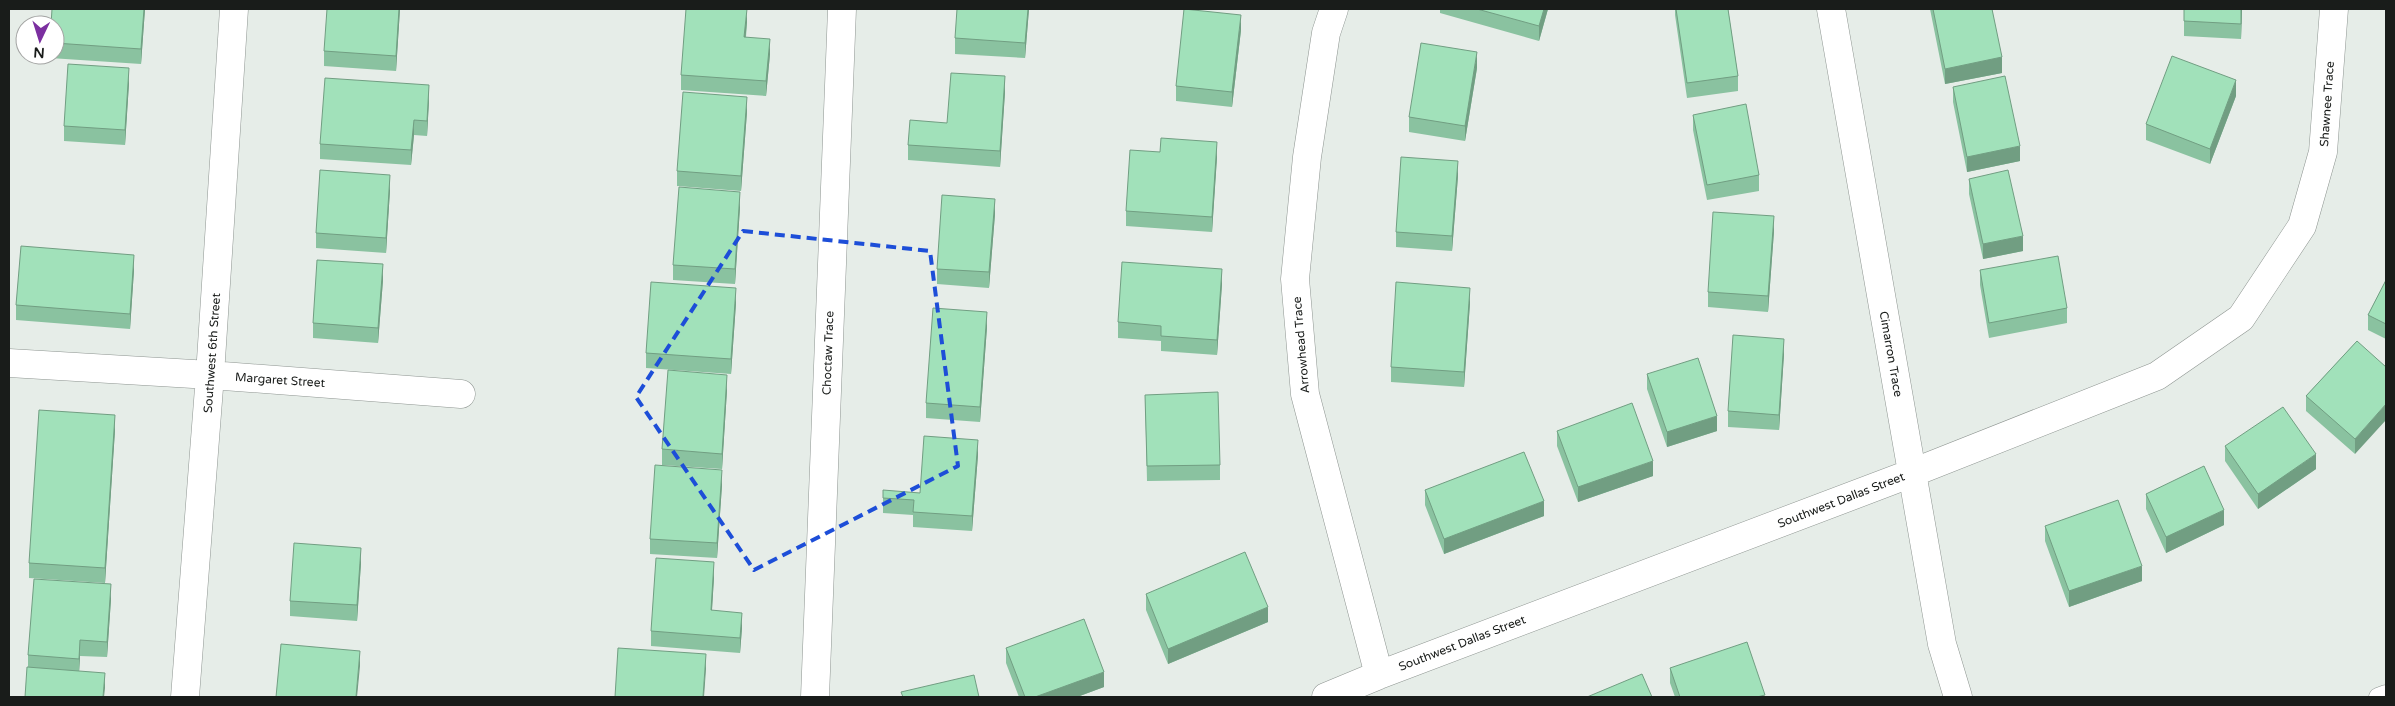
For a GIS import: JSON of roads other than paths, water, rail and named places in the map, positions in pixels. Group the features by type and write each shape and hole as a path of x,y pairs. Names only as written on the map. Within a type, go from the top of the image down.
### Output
{"street":[{"name":"Southwest 6th Street","path":"186,697 210,375 234,9"},
{"name":"Choctaw Trace","path":"815,697 842,9"},
{"name":"Arrowhead Trace","path":"1334,9 1326,32 1307,157 1296,279 1305,394 1379,675"},
{"name":"Cimarron Trace","path":"1831,9 1942,644 1958,697"},
{"name":"Shawnee Trace","path":"2302,226 2323,152 2334,9"},
{"name":"Southwest Dallas Street","path":"1326,697 1379,675 1912,473 2157,376 2241,318 2302,226"},
{"name":"Margaret Street","path":"9,363 210,375 461,394"}],"lane":[{"path":"2378,697 2386,694"}]}
